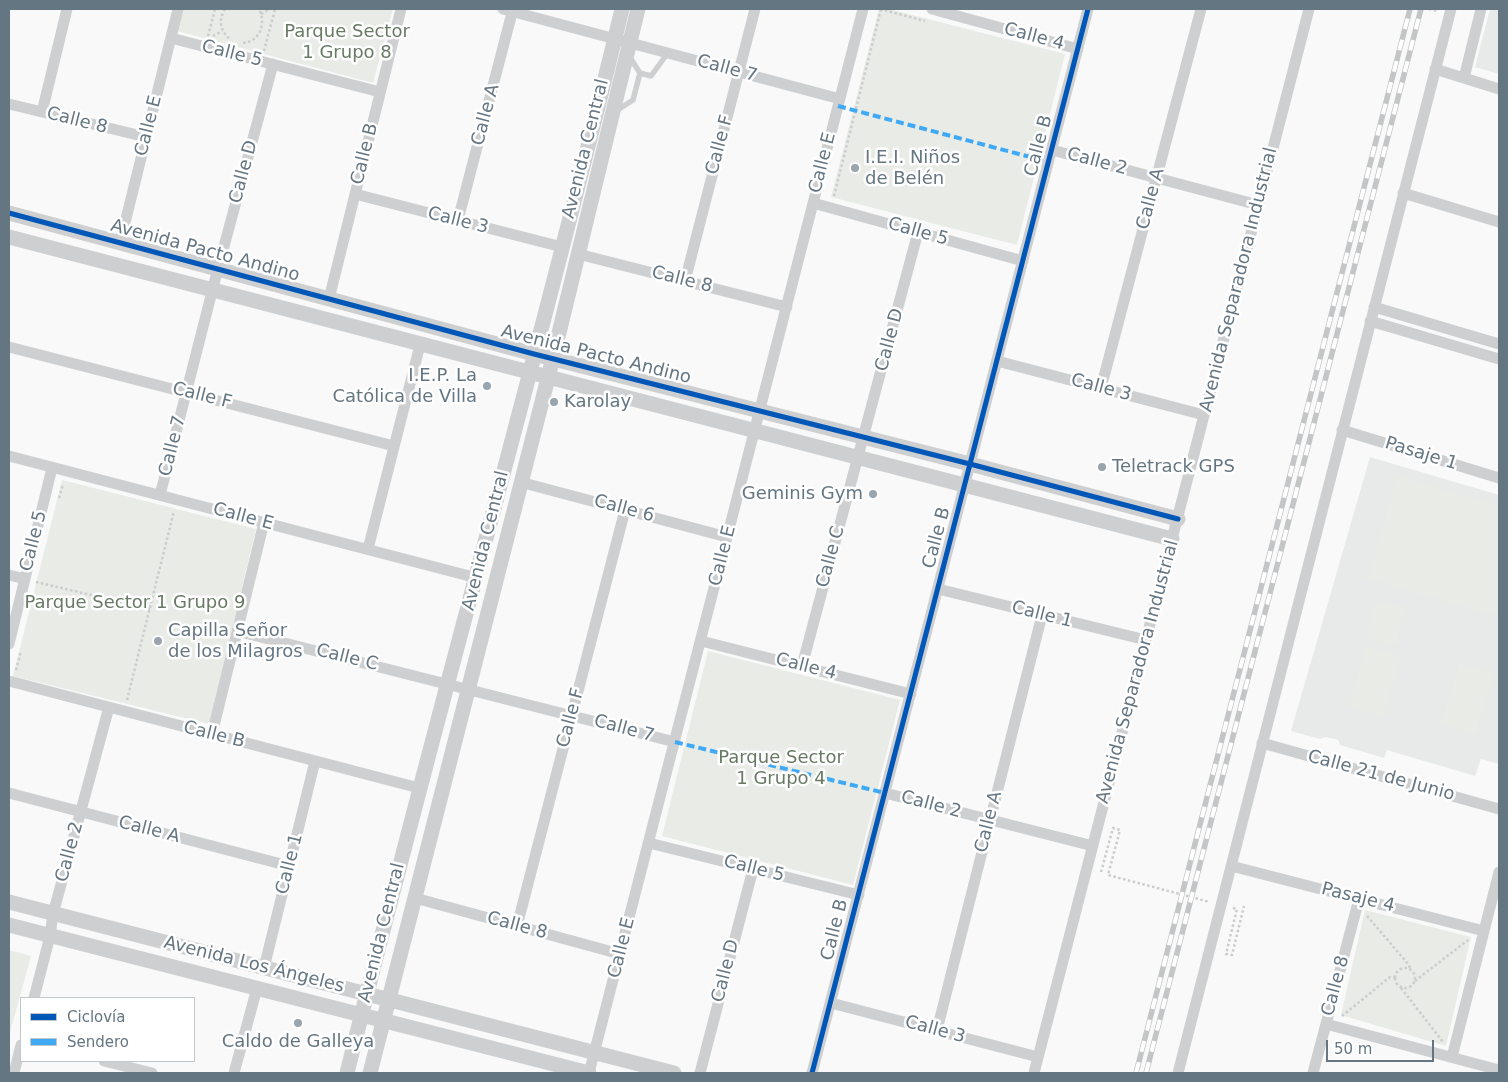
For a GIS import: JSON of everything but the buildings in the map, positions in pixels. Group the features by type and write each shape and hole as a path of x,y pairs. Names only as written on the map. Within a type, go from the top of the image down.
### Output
{"street":[{"path":"42,112 67,9"},
{"name":"Calle E","path":"120,243 178,9"},
{"name":"Calle B","path":"329,299 401,9"},
{"name":"Avenida Central","path":"370,1073 415,898 458,685 477,578 622,9"},
{"name":"Avenida Central","path":"347,1073 419,788 458,685 520,482 548,378 638,9"},
{"name":"Calle F","path":"684,281 755,9"},
{"name":"Calle E","path":"589,1073 863,9"},
{"name":"Calle 4","path":"932,9 974,14 1078,49"},
{"name":"Calle B","path":"812,1073 1088,9"},
{"name":"Calle A","path":"1101,388 1201,9"},
{"name":"Avenida Separadora Industrial","path":"1034,1073 1309,9"},
{"path":"1178,1073 1450,9"},
{"path":"1464,78 1481,9"},
{"path":"510,10 614,39"},
{"name":"Calle A","path":"458,220 510,10"},
{"name":"Calle 5","path":"171,38 380,92"},
{"name":"Calle 7","path":"614,39 628,49 667,54 840,99"},
{"name":"Calle D","path":"215,280 273,64"},
{"path":"1435,69 1499,89"},
{"name":"Calle 8","path":"9,104 146,137"},
{"name":"Calle 2","path":"1052,150 1258,205"},
{"path":"1403,193 1499,222"},
{"name":"Calle 3","path":"355,194 562,247"},
{"name":"Calle 5","path":"813,203 1023,261"},
{"name":"Avenida Pacto Andino","path":"9,213 120,243 215,280 420,345 754,432 970,464 1178,519"},
{"name":"Calle D","path":"861,448 918,232"},
{"name":"Avenida Pacto Andino","path":"9,237 215,280 329,299 534,354 760,410 965,486 1172,539"},
{"name":"Calle 8","path":"578,254 787,307"},
{"name":"Calle 7","path":"160,496 215,280"},
{"path":"1370,321 1496,358 1498,344 1374,307"},
{"path":"368,550 420,345"},
{"name":"Calle F","path":"9,347 394,446"},
{"name":"Calle 3","path":"997,361 1204,415"},
{"name":"Pasaje 1","path":"1342,430 1499,478"},
{"name":"Calle C","path":"802,666 861,448"},
{"name":"Calle E","path":"9,456 160,496 176,505 264,522 477,578"},
{"name":"Calle 5","path":"9,644 52,468"},
{"name":"Calle 6","path":"520,482 727,537"},
{"name":"Calle F","path":"517,926 625,510"},
{"path":"212,734 264,522"},
{"path":"9,575 25,579"},
{"name":"Calle 1","path":"938,589 1146,640"},
{"name":"Calle A","path":"937,1030 1042,614"},
{"name":"Calle C","path":"237,631 458,685"},
{"name":"Calle 4","path":"700,641 911,694"},
{"name":"Calle B","path":"12,678 109,707 419,788"},
{"name":"Calle 7","path":"458,685 675,742"},
{"name":"Calle 2","path":"34,997 50,936 53,914 109,707"},
{"name":"Calle 21 de Junio","path":"1262,743 1499,809"},
{"name":"Calle 1","path":"264,968 315,760"},
{"name":"Calle A","path":"9,793 289,866"},
{"name":"Calle 2","path":"885,793 1093,846"},
{"name":"Calle 5","path":"648,843 859,895"},
{"name":"Pasaje 4","path":"1231,866 1484,931"},
{"name":"Calle D","path":"700,1073 753,868"},
{"path":"1452,1058 1499,872"},
{"name":"Calle 8","path":"415,898 620,954"},
{"name":"Calle 8","path":"1313,1073 1359,899"},
{"name":"Avenida Los Ángeles","path":"9,902 674,1073"},
{"name":"Avenida Los Ángeles","path":"9,925 589,1073"},
{"path":"234,1073 256,988"},
{"name":"Calle 3","path":"831,1003 1038,1056"},
{"path":"1326,1024 1499,1070"},
{"path":"14,1073 20,1049"},
{"path":"108,1062 152,1073"}],"lane":[{"path":"612,113 633,100 640,73 628,49"},
{"path":"640,73 651,76 667,54"}],"path":[{"path":"215,9 209,37 222,30"},
{"path":"225,9 220,18 222,30 234,42"},
{"path":"241,43 254,40 262,29 259,9"},
{"path":"261,14 270,9"},
{"path":"254,40 264,52 275,9"},
{"path":"843,198 833,196 881,9 929,22"},
{"path":"59,501 63,482 72,485"},
{"path":"124,711 176,505 165,508"},
{"path":"36,592 40,573"},
{"path":"25,579 150,610"},
{"path":"12,678 22,647"},
{"path":"1101,872 1113,828 1120,830 1108,876 1218,905"},
{"path":"1359,899 1367,916 1409,965 1414,974 1415,981"},
{"path":"1228,907 1237,910 1226,954 1232,955 1244,906"},
{"path":"1367,916 1376,918"},
{"path":"1365,925 1367,916"},
{"path":"1401,988 1411,987 1415,981 1467,940 1484,931"},
{"path":"1458,938 1467,940"},
{"path":"1465,949 1467,940"},
{"path":"1326,1024 1344,1015 1390,977 1394,977 1400,969 1410,969"},
{"path":"1394,977 1396,984 1401,988 1403,994 1442,1040 1452,1058"},
{"path":"1344,1015 1346,1006"},
{"path":"1344,1015 1352,1017"},
{"path":"1442,1040 1444,1031"},
{"path":"1433,1038 1442,1040"}],"shaded area":[{"path":"1490,9 1499,9 1499,74 1475,67"},
{"path":"1370,457 1499,495 1499,764 1481,759 1475,776 1387,750 1384,758 1340,745 1338,740 1326,737 1320,739 1291,731"}],"green space":[{"name":"Parque Sector 1 Grupo 8","path":"183,9 393,9 373,83 177,31"},
{"path":"879,9 889,9 1065,54 1017,245 831,197"},
{"path":"1397,476 1499,506 1499,617 1368,579"},
{"name":"Parque Sector 1 Grupo 9","path":"62,480 256,529 209,724 13,676"},
{"path":"1375,600 1405,608 1396,645 1366,638"},
{"path":"1366,646 1401,656 1383,717 1348,707"},
{"name":"Parque Sector 1 Grupo 4","path":"708,651 900,700 853,885 662,836"},
{"path":"1459,663 1494,673 1476,734 1441,724"},
{"path":"1365,910 1471,937 1446,1046 1341,1015"},
{"path":"9,950 31,956 9,1036"}],"railway":[{"path":"1136,1073 1410,9"},
{"path":"1146,1073 1421,9"}],"marked path":[{"path":"838,106 1049,162"},
{"path":"675,742 885,793"}],"cycle path":[{"path":"812,1073 1088,9"},
{"path":"9,213 534,354 970,464 1178,519"}],"place":[{"name":"I.E.I. Niños de Belén","path":"855,168"},
{"name":"I.E.P. La Católica de Villa","path":"487,386"},
{"name":"Karolay","path":"554,402"},
{"name":"Teletrack GPS","path":"1102,467"},
{"name":"Geminis Gym","path":"873,494"},
{"name":"Capilla Señor de los Milagros","path":"158,641"},
{"name":"Caldo de Galleya","path":"298,1023"}]}
